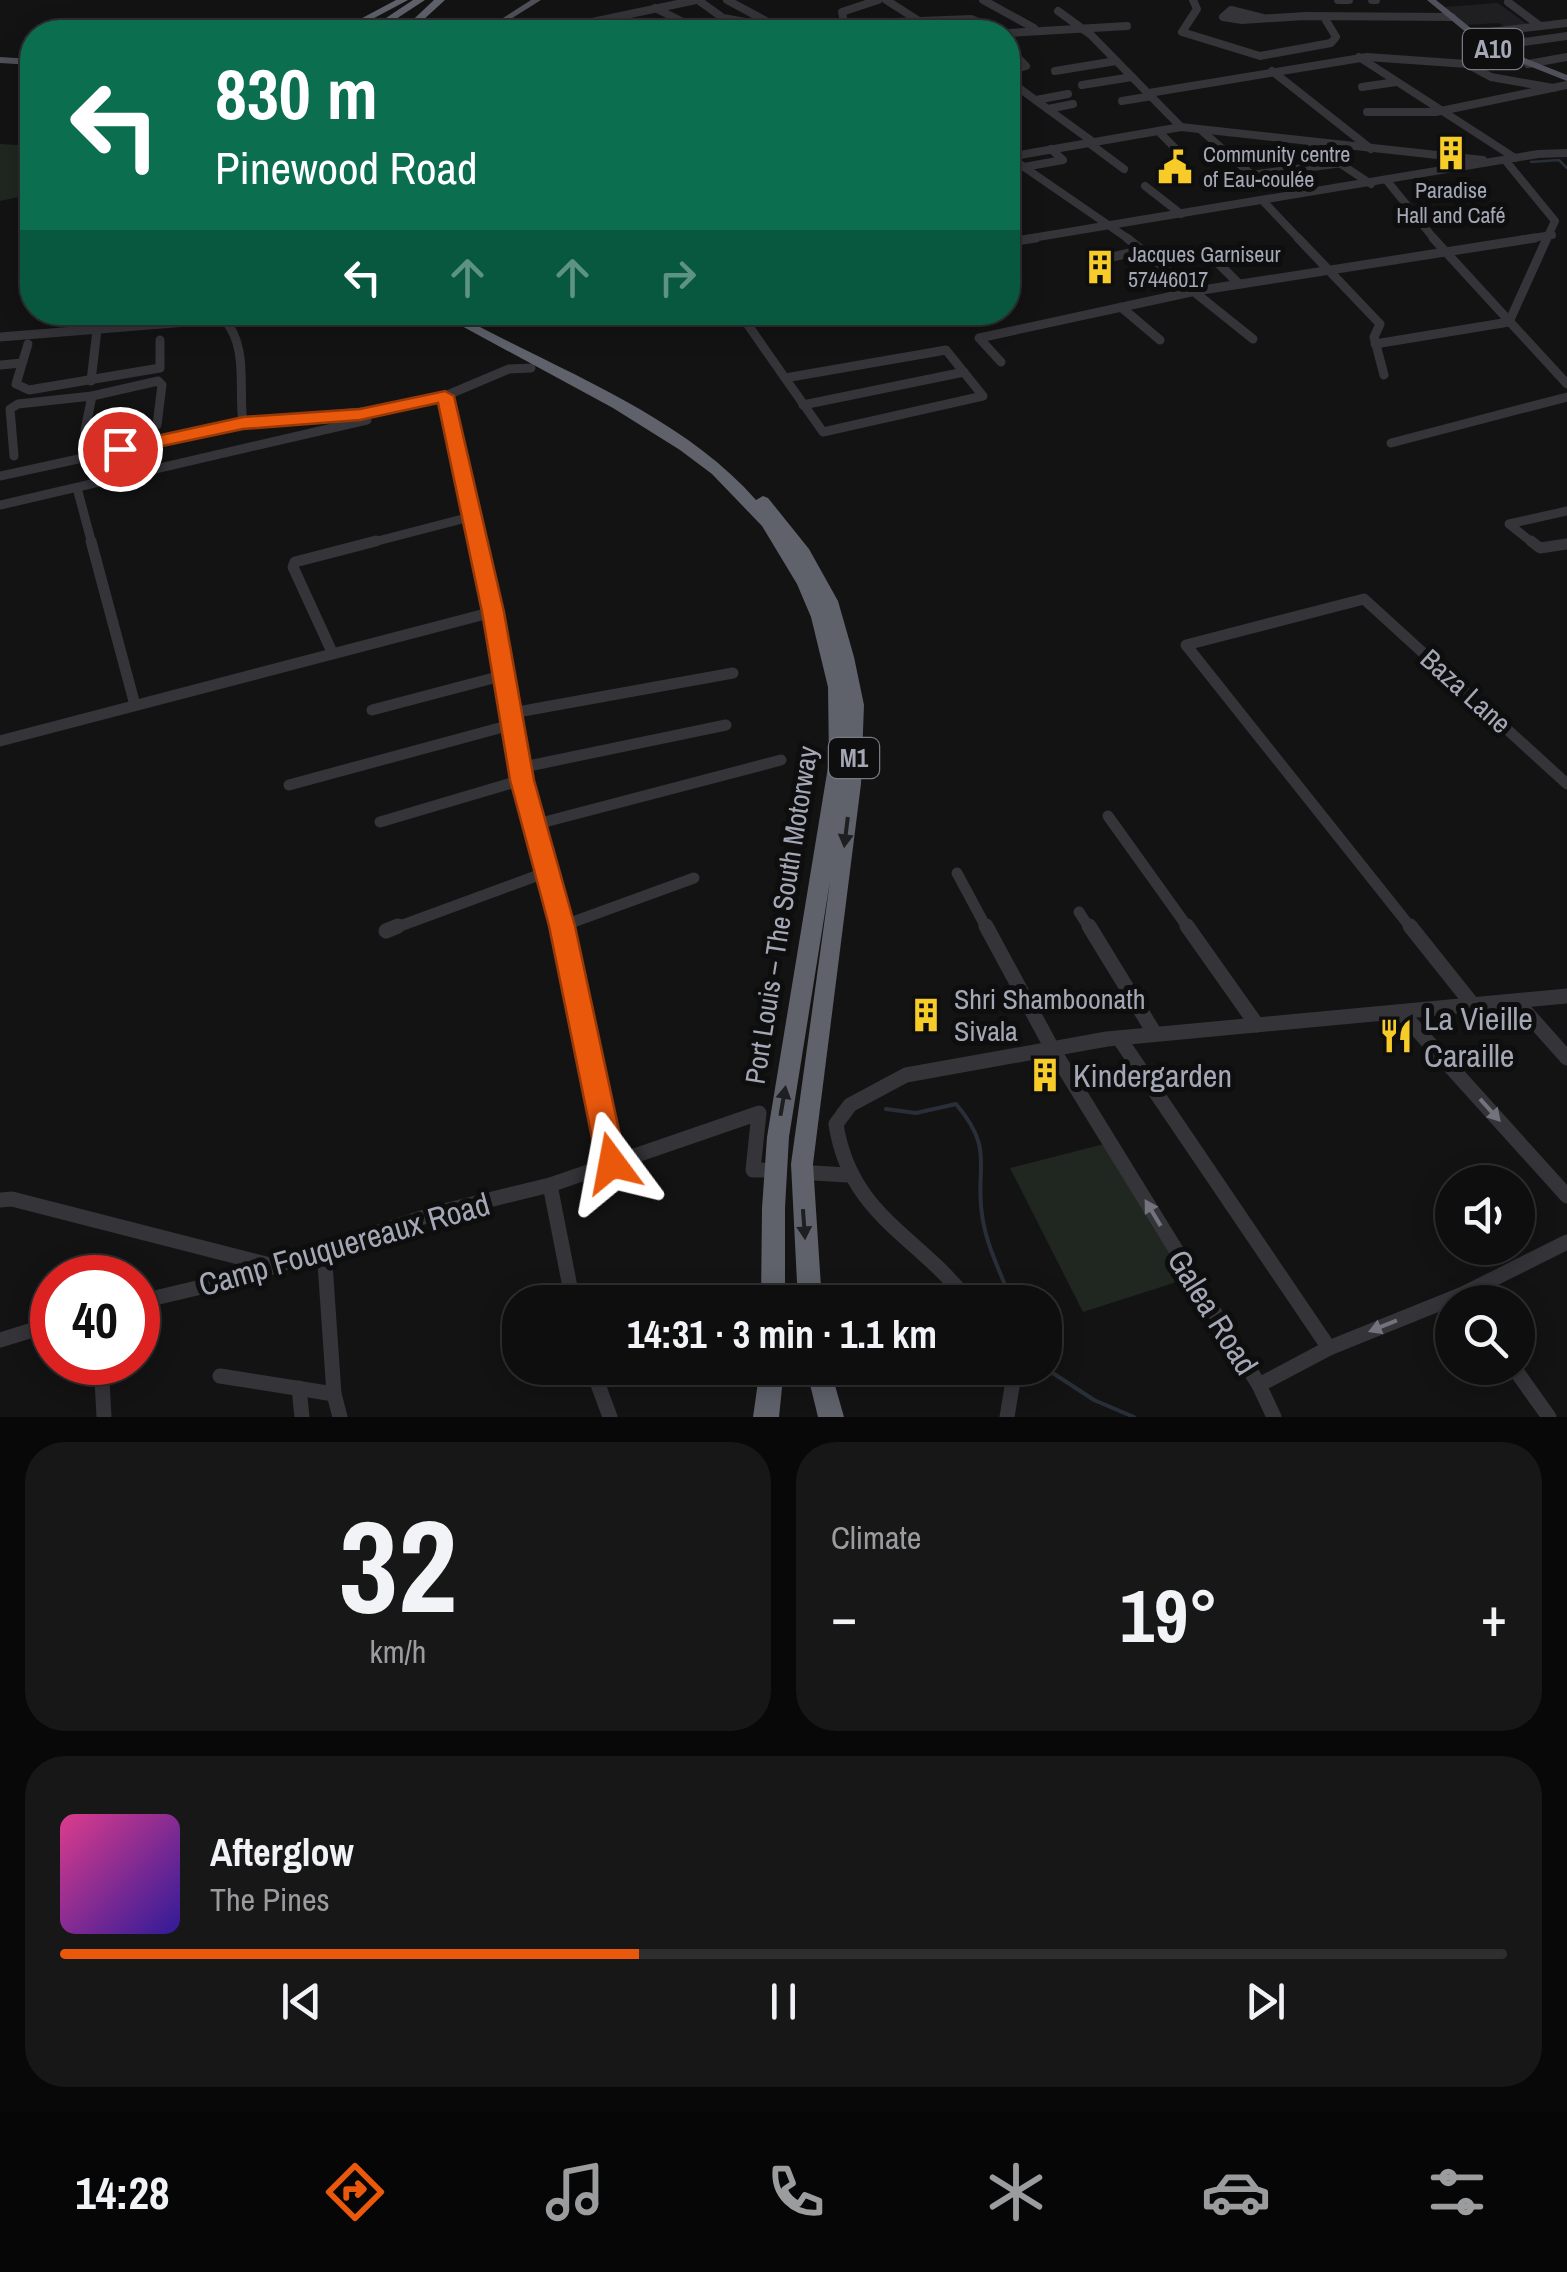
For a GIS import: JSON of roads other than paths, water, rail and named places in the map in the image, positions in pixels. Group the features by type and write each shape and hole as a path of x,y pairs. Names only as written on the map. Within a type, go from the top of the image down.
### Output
{"highway":[{"path":"365,20 406,0"},
{"path":"377,20 406,0"},
{"path":"389,20 420,0"},
{"path":"418,20 440,0"},
{"path":"452,325 508,357 663,431"},
{"name":"Port Louis – The South Motorway","path":"466,325 663,431 720,473 766,521 801,573 831,655 839,724 832,805 776,1157 773,1285"},
{"name":"Port Louis – The South Motorway","path":"486,325 615,393 702,447 742,478 777,515 830,600 852,689 854,743 802,1164 809,1285"},
{"path":"766,1417 770,1385"},
{"path":"823,1385 831,1417"}],"main road":[{"path":"504,20 537,0"},
{"name":"A10","path":"1431,0 1489,47 1567,82"}],"street":[{"path":"600,20 697,0 723,18 734,20"},
{"path":"727,0 764,20"},
{"path":"843,20 842,12 878,0"},
{"path":"886,0 917,20"},
{"path":"982,0 1019,20"},
{"path":"1193,0 1197,9 1182,30 1188,36 1265,56 1335,40 1324,17"},
{"path":"1338,0 1349,0"},
{"path":"1508,2 1540,26"},
{"path":"655,8 678,20"},
{"path":"1263,18 1233,10 1223,17 1242,20 1452,18"},
{"path":"1058,11 1083,29 1180,127"},
{"path":"1472,34 1555,24 1564,19"},
{"path":"1020,20 1034,28"},
{"path":"1020,30 1127,26"},
{"path":"1489,47 1567,36"},
{"path":"1360,57 1515,158"},
{"path":"1122,101 1360,57 1472,64 1490,78 1553,88"},
{"path":"1528,64 1567,57"},
{"path":"1055,71 1116,61"},
{"path":"1272,71 1371,149"},
{"path":"1246,76 1262,87"},
{"path":"1082,85 1132,77"},
{"path":"1362,87 1396,82"},
{"path":"1367,112 1436,110 1567,82"},
{"path":"1020,89 1124,169"},
{"path":"1036,100 1068,94"},
{"path":"1048,109 1073,104"},
{"path":"1020,154 1180,127 1501,161 1552,216 1552,235 1509,322"},
{"path":"1201,130 1254,176"},
{"path":"1158,131 1176,150"},
{"path":"1309,142 1371,184"},
{"path":"1024,167 1063,160 1051,150"},
{"path":"1020,240 1567,152"},
{"path":"1211,180 1343,163"},
{"path":"1020,164 1112,226 1253,338"},
{"path":"1388,182 1444,252 1567,384"},
{"path":"1145,186 1180,214"},
{"path":"1263,200 1380,324 1375,344 1384,375"},
{"path":"1001,362 979,338 1196,291 1552,235"},
{"path":"1099,260 1143,250"},
{"path":"1220,265 1239,284"},
{"path":"1121,307 1160,340"},
{"path":"1375,344 1509,322"},
{"path":"0,337 145,325"},
{"path":"229,325 238,352 242,384 238,404 243,423"},
{"path":"748,325 783,378 823,432 984,396 946,350 783,378"},
{"path":"91,381 98,330"},
{"path":"28,344 16,384 20,389 160,368 160,340"},
{"path":"496,374 508,357"},
{"path":"0,366 22,363"},
{"path":"0,505 445,399 496,374 531,368"},
{"path":"803,405 964,372"},
{"path":"14,456 6,430 14,406 92,396 158,381 162,385 157,424"},
{"path":"87,456 84,430 92,396"},
{"path":"1391,442 1567,397"},
{"path":"0,476 243,423 360,414 445,399"},
{"path":"445,399 493,612 520,774 537,824 562,926 612,1163 759,1113 753,1170 763,1170"},
{"path":"76,488 136,705"},
{"path":"1567,511 1509,524 1510,529 1540,548 1567,544"},
{"path":"332,652 295,562 470,517"},
{"name":"Baza Lane","path":"1473,1005 1186,645 1364,599 1567,784"},
{"path":"0,741 493,612"},
{"path":"289,786 513,719 733,673"},
{"path":"372,710 505,676"},
{"path":"380,822 520,774 726,725"},
{"path":"537,824 781,760"},
{"path":"1108,816 1258,1025"},
{"path":"386,931 548,872"},
{"name":"Galea Road","path":"957,873 1053,1050 1259,1385 1328,1348 1435,1309"},
{"path":"562,926 694,878"},
{"path":"1079,912 1127,983 1155,1034"},
{"path":"954,1285 867,1203 847,1175 836,1142 836,1124 850,1105 871,1090 906,1074 1119,1038 1567,996"},
{"path":"1518,1003 1567,1058"},
{"path":"1402,1012 1567,1196"},
{"path":"1119,1038 1328,1348"},
{"name":"Camp Fouquereaux Road","path":"160,1297 239,1278 270,1264 436,1213 550,1185 612,1163"},
{"path":"814,1174 847,1175"},
{"path":"550,1185 570,1285"},
{"path":"0,1200 12,1199 270,1264"},
{"name":"Galea Road","path":"1489,1285 1567,1242"},
{"path":"324,1249 334,1394 340,1417"},
{"path":"0,1340 30,1331"},
{"path":"220,1376 334,1394"},
{"path":"103,1385 104,1417"},
{"path":"598,1385 610,1417"},
{"path":"1007,1417 1011,1385"},
{"path":"1259,1385 1274,1417"},
{"path":"1526,1385 1549,1417"},
{"path":"299,1388 302,1417"}],"waterway":[{"path":"1531,162 1559,160 1567,168"},
{"path":"886,1109 916,1113 956,1104 969,1121 980,1148 985,1231 1005,1285"},
{"path":"1062,1379 1094,1400 1134,1417"}],"place":[{"name":"Paradise Hall and Café","path":"1451,153"},
{"name":"Community centre of Eau-coulée","path":"1175,167"},
{"name":"Jacques Garniseur 57446017","path":"1100,267"},
{"name":"Shri Shamboonath Sivala","path":"926,1015"},
{"name":"La Vieille Caraille","path":"1396,1036"},
{"name":"Kindergarden","path":"1045,1075"}]}
